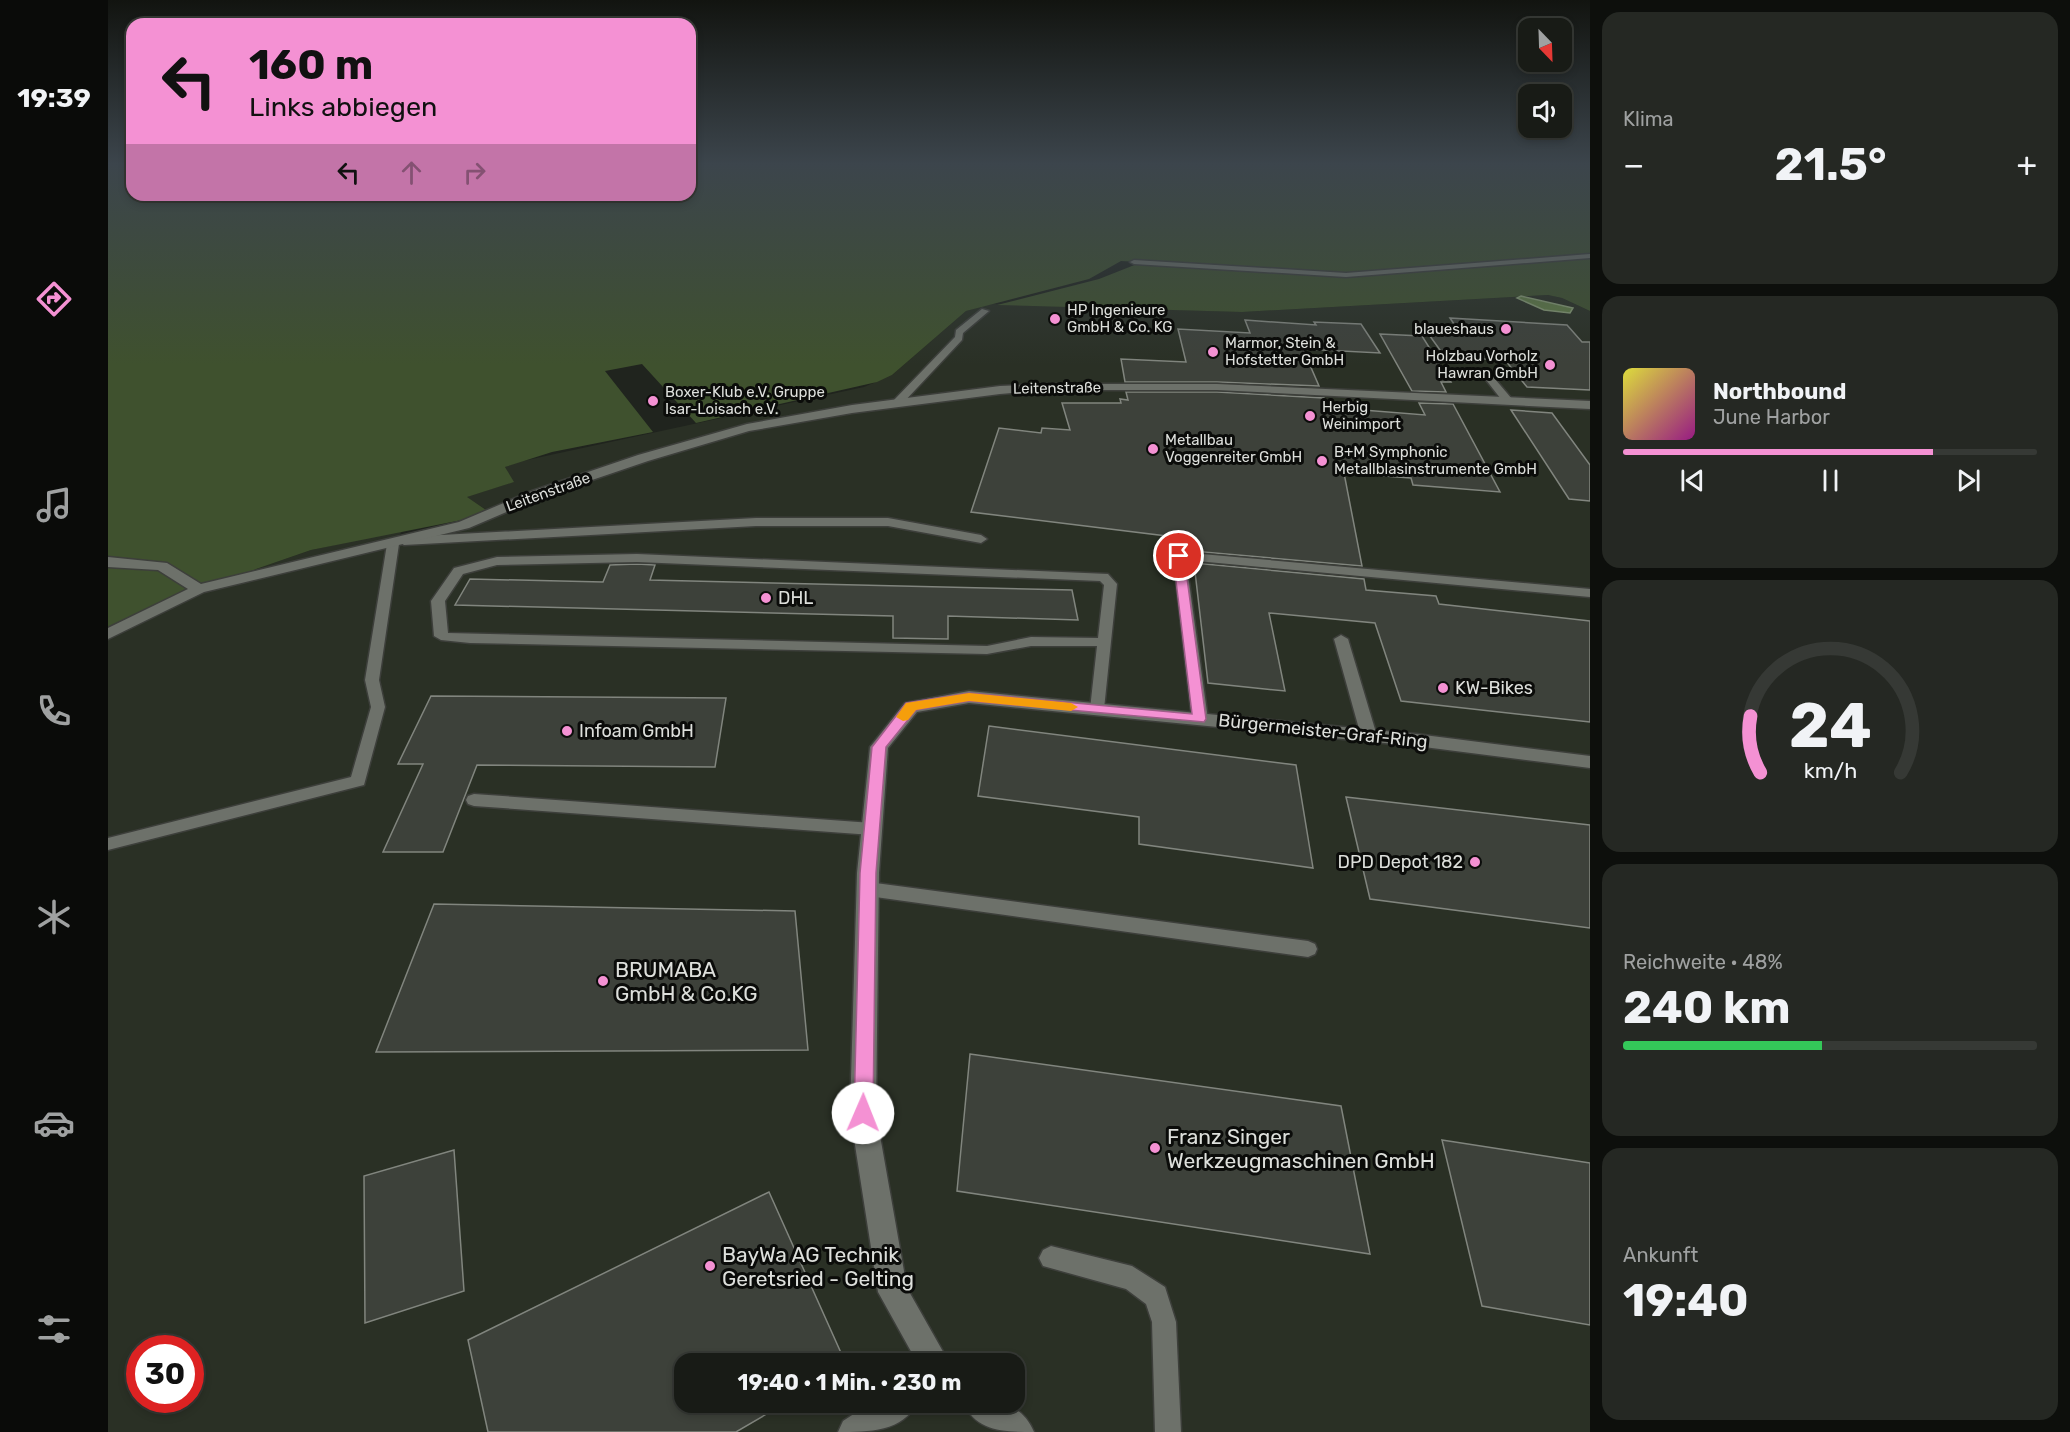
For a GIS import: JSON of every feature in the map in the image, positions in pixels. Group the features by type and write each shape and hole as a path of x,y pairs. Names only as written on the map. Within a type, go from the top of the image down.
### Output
{"street":[{"name":"Leitenstraße","path":"108,634 199,589 399,543 464,525 537,494 644,458 759,426 898,402 1049,387 1217,387 1590,405"},
{"path":"108,562 162,566 199,589"},
{"name":"Bürgermeister-Graf-Ring","path":"929,1353 893,1292 863,1113 868,889 879,747 911,706 969,697 1369,736 1590,762"},
{"path":"854,1432 884,1413"},
{"path":"993,1413 1018,1432"}],"lane":[{"path":"1134,262 1346,275 1590,256"},
{"path":"898,402 959,338 959,332 985,311"},
{"path":"1486,374 1508,402"},
{"path":"108,844 358,781 378,707 372,680 399,543 756,522 888,522 981,539"},
{"path":"1200,719 1179,556 1590,593"},
{"path":"1097,710 1105,643 1111,584 1103,577 637,558 497,561 458,571 438,601 441,636 470,639 987,650 1014,642 1060,639 1105,643"},
{"path":"1341,639 1369,736"},
{"path":"474,800 872,829"},
{"path":"868,889 1308,949"},
{"path":"1051,1258 1132,1278 1156,1296 1164,1322 1168,1432"}],"shaded area":[{"path":"108,232 1590,232 1590,255 1343,273 1121,261 1089,279 966,311 892,375 877,382 696,423 642,364 605,371 653,432 552,452 505,467 514,482 467,497 492,514 311,550 199,589 108,634"},
{"path":"1590,257 1590,311 1562,298 1548,295 1242,312 997,305 1099,279 1137,264 1359,276"},
{"path":"1548,295 1562,298 1590,311 1590,1432 108,1432 108,634 199,589 311,550 403,530 398,537 493,514 466,497 513,482 505,467 518,462 864,387 892,375 966,311 989,304 1242,312"},
{"path":"1521,296 1573,308 1570,313 1544,310 1517,298"}],"building":[{"path":"1450,318 1567,325 1582,342 1590,342 1590,390 1527,387 1505,360 1445,357 1422,325 1456,327"},
{"path":"1245,320 1316,325 1314,322 1361,324 1380,353 1303,349 1319,386 1217,382 1125,382 1121,359 1186,362 1178,329 1250,333"},
{"path":"1380,334 1422,336 1451,382 1441,382 1446,392 1412,391"},
{"path":"1126,392 1217,392 1324,398 1327,405 1338,408 1425,415 1419,403 1453,404 1500,492 1413,485 1411,478 1344,473 1362,566 1192,551 1191,539 971,512 999,428 1041,433 1042,428 1070,430 1062,403 1121,403 1120,399 1128,400"},
{"path":"1511,410 1552,413 1590,465 1590,501 1569,499"},
{"path":"1194,563 1364,579 1366,590 1436,596 1439,604 1590,621 1590,722 1401,701 1375,623 1269,613 1285,691 1208,683"},
{"name":"DHL","path":"610,565 655,565 650,580 1072,590 1078,620 948,616 948,639 893,638 893,616 455,605 470,579 603,582"},
{"name":"Infoam GmbH","path":"431,696 726,698 715,767 477,765 443,852 383,852 423,764 398,764"},
{"path":"989,726 1296,765 1313,868 1139,844 1139,817 978,796"},
{"name":"DPD Depot 182","path":"1346,797 1590,825 1590,928 1370,899"},
{"name":"BRUMABA GmbH & Co.KG","path":"434,904 795,911 808,1050 376,1052"},
{"name":"Franz Singer Werkzeugmaschinen GmbH","path":"970,1054 1341,1106 1370,1254 957,1191"},
{"path":"1442,1140 1590,1163 1590,1325 1482,1306"},
{"path":"454,1150 464,1291 365,1323 364,1176"},
{"name":"BayWa AG Technik Geretsried - Gelting","path":"769,1192 841,1353 674,1353 674,1413 768,1413 736,1432 488,1432 468,1340"}],"slow traffic":[{"path":"903,717 911,706 969,697 1071,707"}],"place":[{"name":"HP Ingenieure GmbH & Co. KG","path":"1055,319"},
{"name":"blaueshaus","path":"1506,329"},
{"name":"Marmor, Stein & Hofstetter GmbH","path":"1213,352"},
{"name":"Holzbau Vorholz Hawran GmbH","path":"1550,365"},
{"name":"Boxer-Klub e.V. Gruppe Isar-Loisach e.V.","path":"653,401"},
{"name":"Herbig Weinimport","path":"1310,416"},
{"name":"Metallbau Voggenreiter GmbH","path":"1153,449"},
{"name":"B+M Symphonic Metallblasinstrumente GmbH","path":"1322,461"},
{"name":"DHL","path":"766,598"},
{"name":"KW-Bikes","path":"1443,688"},
{"name":"Infoam GmbH","path":"567,731"},
{"name":"DPD Depot 182","path":"1475,862"},
{"name":"BRUMABA GmbH & Co.KG","path":"603,981"},
{"name":"Franz Singer Werkzeugmaschinen GmbH","path":"1155,1148"},
{"name":"BayWa AG Technik Geretsried - Gelting","path":"710,1266"}],"route":[{"path":"863,1113 868,873 879,747 911,706 969,697 1200,719 1179,556"}]}
